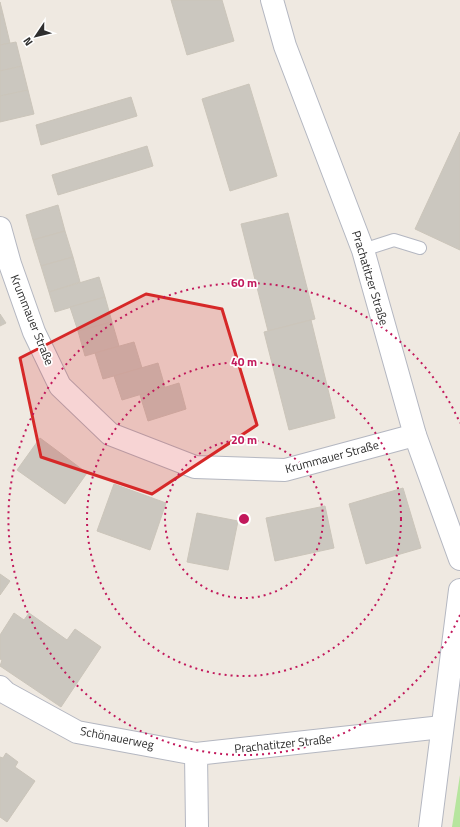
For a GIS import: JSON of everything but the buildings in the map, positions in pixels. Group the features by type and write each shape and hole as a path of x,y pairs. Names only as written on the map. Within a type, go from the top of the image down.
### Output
{"street":[{"name":"Prachatitzer Straße","path":"272,0 285,46 363,250 415,435 460,559"},
{"name":"Krummauer Straße","path":"0,228 10,264 34,332 60,386 110,434 195,467 285,470 415,435"},
{"path":"430,827 460,590"},
{"name":"Schönauerweg","path":"0,687 6,693 77,732 196,754"},
{"name":"Prachatitzer Straße","path":"196,754 442,727"},
{"path":"196,754 197,827"}],"lane":[{"path":"363,250 394,240 420,248"}],"highlighted area":[{"path":"146,294 222,309 257,425 152,494 41,457 20,358"}],"green space":[{"path":"460,775 460,827 452,827"}]}
